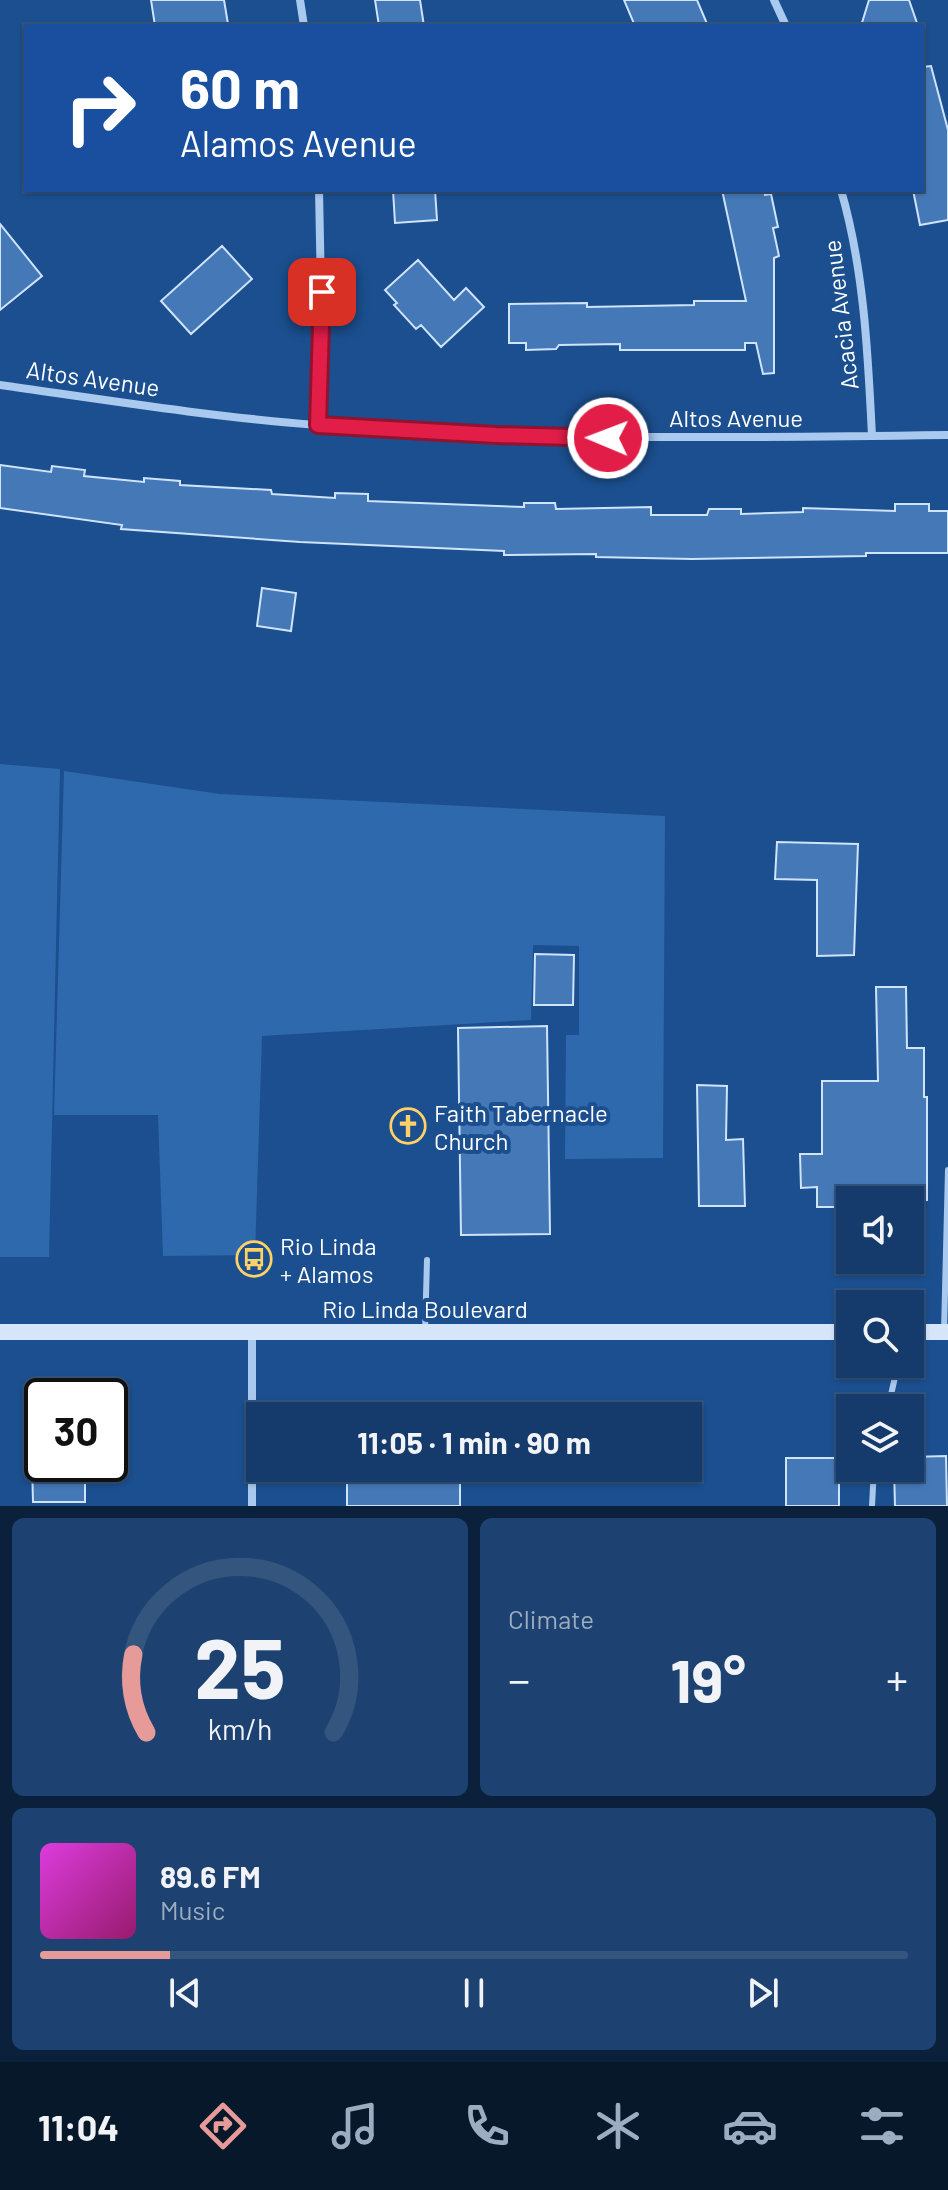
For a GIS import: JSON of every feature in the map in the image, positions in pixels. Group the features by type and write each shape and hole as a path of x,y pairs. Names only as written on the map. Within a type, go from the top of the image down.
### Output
{"main road":[{"name":"Rio Linda Boulevard","path":"0,1332 836,1332"},
{"path":"924,1332 946,1332"}],"street":[{"path":"300,0 304,24"},
{"path":"774,0 785,24"},
{"path":"318,425 322,342 319,192"},
{"name":"Acacia Avenue","path":"841,192 858,269 872,436"},
{"name":"Altos Avenue","path":"0,385 251,419 496,435 948,435"},
{"path":"252,1332 252,1506"}],"lane":[{"path":"946,1332 948,1170"},
{"path":"425,1332 427,1260"},
{"path":"871,1482 872,1506"}],"shaded area":[{"path":"0,764 60,769 49,1257 0,1257"},
{"path":"64,771 220,794 665,816 663,1158 565,1159 566,1035 579,1035 579,946 533,945 531,1020 262,1036 255,1255 163,1256 158,1115 54,1115"}],"building":[{"path":"151,0 224,0 228,24 155,24"},
{"path":"375,0 420,0 424,24 379,24"},
{"path":"624,0 697,0 707,24 634,24"},
{"path":"869,0 909,0 917,24 862,24"},
{"path":"931,66 948,130 948,220 920,225 913,192 924,192 924,67"},
{"path":"393,192 435,192 437,220 395,223"},
{"path":"722,192 771,194 778,227 773,228 779,256 774,258 774,373 763,374 756,343 745,343 745,350 620,350 620,344 559,345 556,349 526,350 526,343 509,343 509,304 587,303 587,307 746,301"},
{"path":"0,224 42,276 0,310"},
{"path":"222,246 252,279 191,334 161,301"},
{"path":"418,260 454,300 466,288 484,307 441,347 421,325 416,329 385,290"},
{"path":"0,465 51,472 52,466 85,470 84,476 144,482 144,478 180,481 180,485 271,490 272,494 335,498 335,493 368,494 368,501 524,507 524,503 555,503 556,509 651,507 651,515 707,515 709,509 741,509 741,514 803,512 803,508 895,511 895,504 929,504 929,511 948,511 948,553 692,559 596,557 596,554 504,555 504,551 300,542 121,529 122,525 0,508"},
{"path":"262,588 296,593 291,631 257,626"},
{"path":"777,842 858,844 854,955 817,956 817,880 775,879"},
{"path":"535,954 574,955 573,1005 534,1005"},
{"path":"876,987 906,987 907,1048 924,1048 927,1200 924,1200 924,1186 836,1186 836,1207 817,1207 817,1187 801,1188 800,1154 822,1154 822,1081 878,1081"},
{"path":"547,1026 550,1234 461,1235 458,1028"},
{"path":"697,1085 727,1086 726,1140 743,1139 745,1206 699,1206"},
{"path":"946,1456 947,1506 895,1506 894,1482 924,1482 924,1457"},
{"path":"786,1458 836,1458 839,1506 786,1506"},
{"path":"32,1482 85,1482 85,1502 33,1502"},
{"path":"347,1482 460,1482 460,1506 347,1506"}],"place":[{"name":"Faith Tabernacle Church","path":"408,1126"},
{"name":"Rio Linda + Alamos","path":"254,1259"}],"route":[{"path":"322,292 318,425 608,438"}]}
